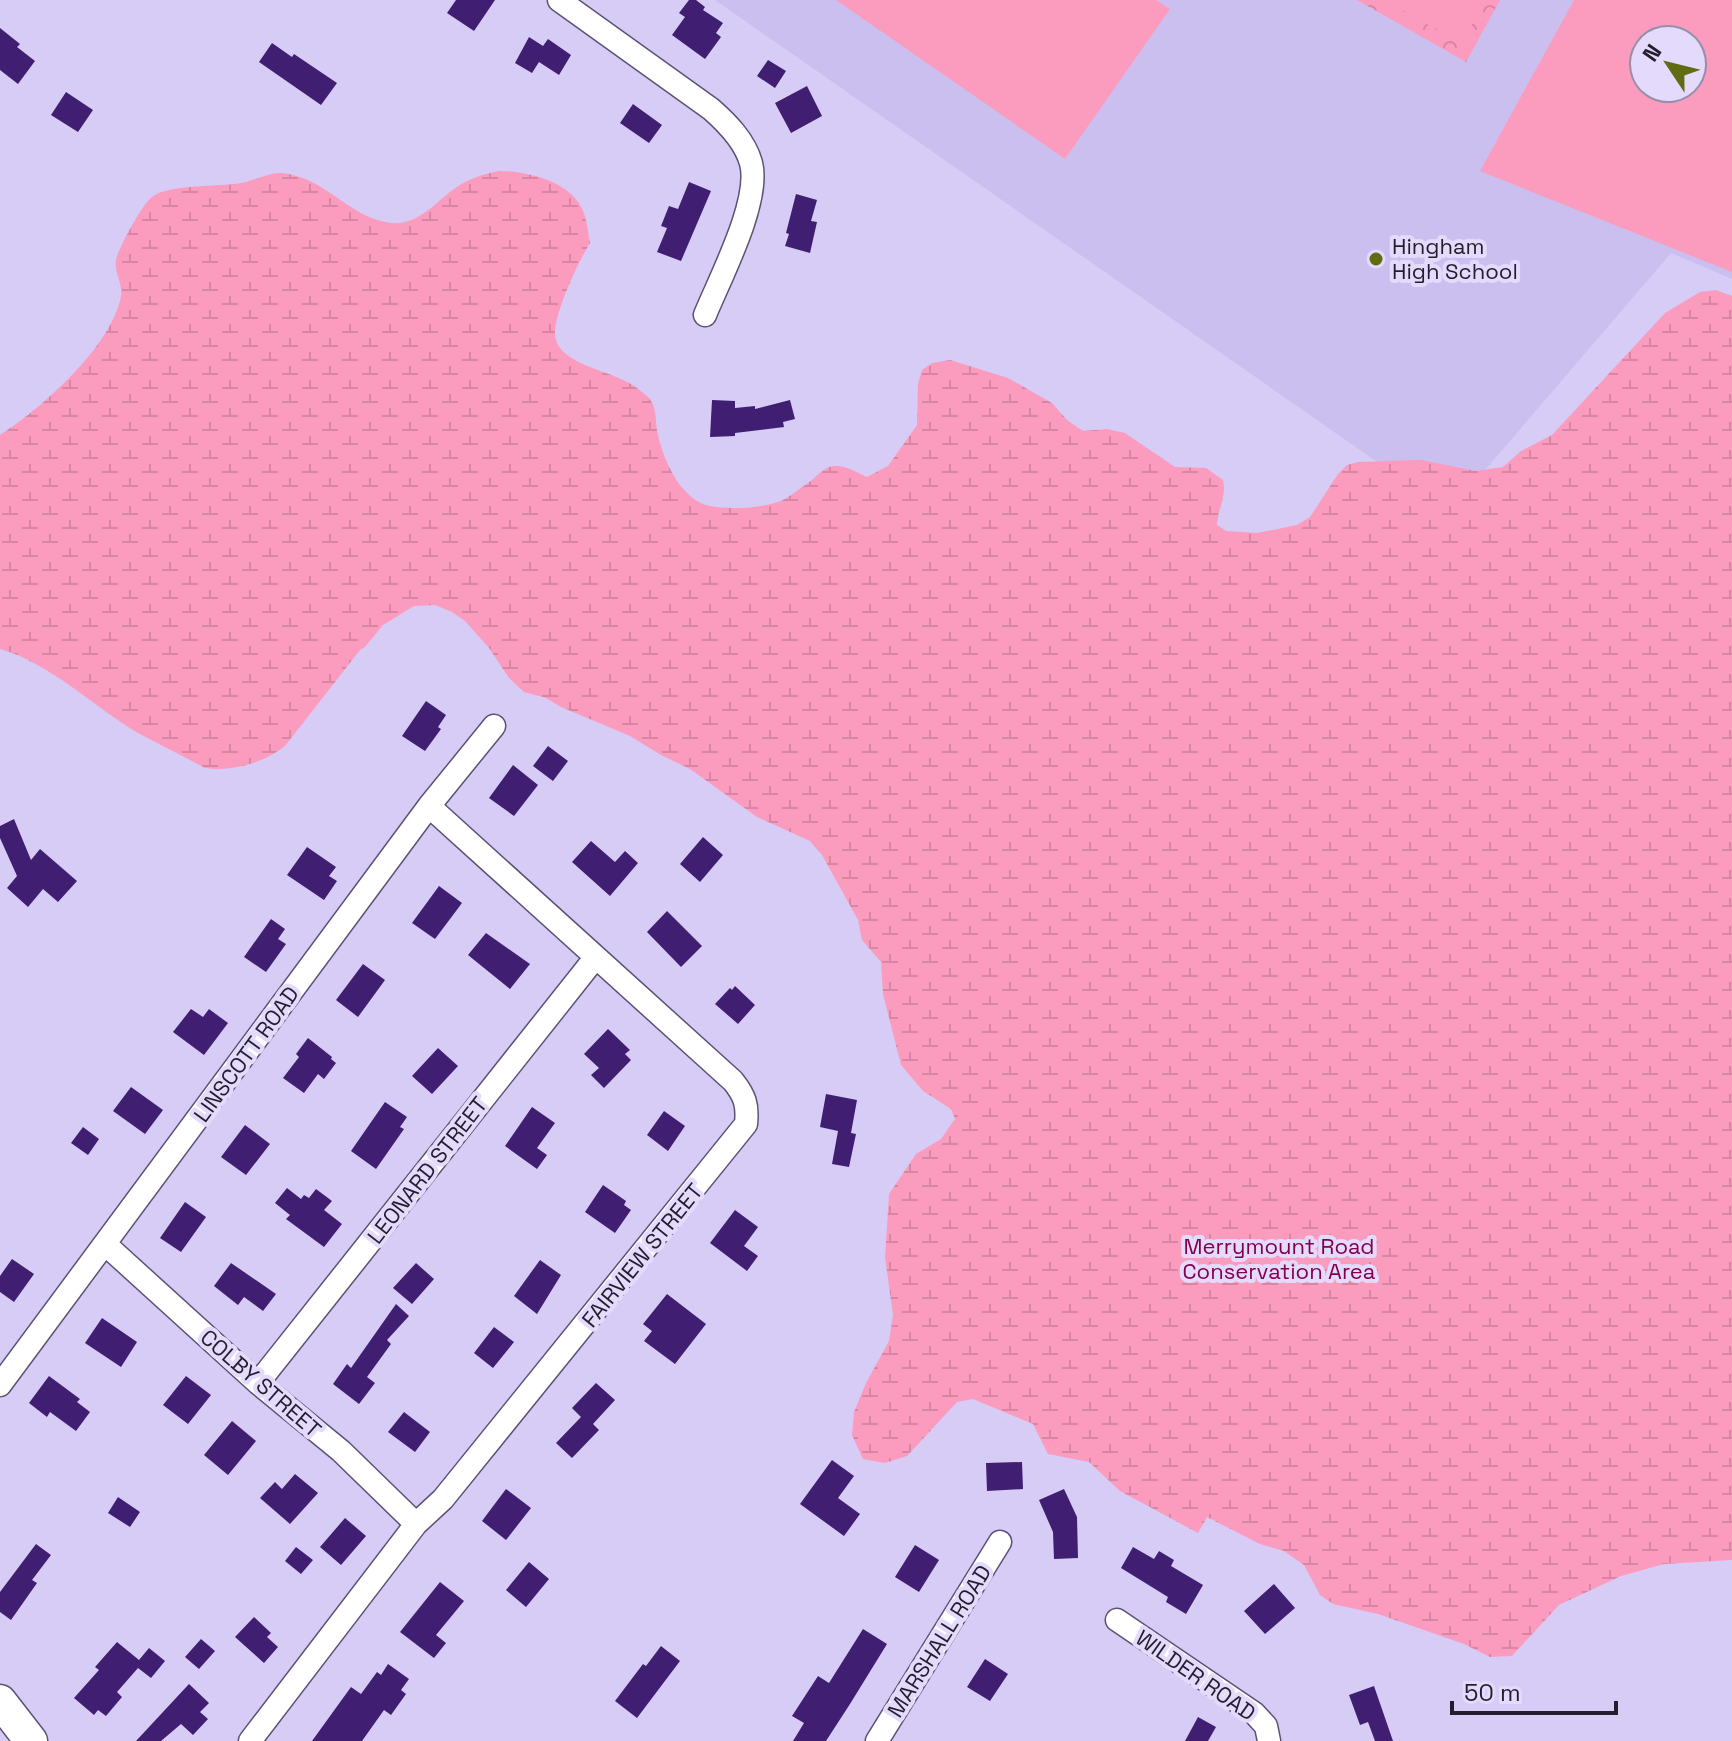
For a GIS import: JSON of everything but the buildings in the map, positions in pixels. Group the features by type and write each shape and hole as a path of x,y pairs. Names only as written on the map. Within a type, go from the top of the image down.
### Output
{"main road":[{"path":"0,1701 31,1741"}],"street":[{"path":"559,0 711,109 726,122 751,159 754,178 750,199 705,315"},
{"name":"LINSCOTT ROAD","path":"0,1385 429,806 494,726"},
{"name":"FAIRVIEW STREET","path":"250,1741 416,1524 443,1499 746,1124 748,1107 744,1094 733,1081 429,806"},
{"name":"LEONARD STREET","path":"258,1383 595,958"},
{"name":"COLBY STREET","path":"105,1244 258,1383 341,1451 416,1524"},
{"name":"MARSHALL ROAD","path":"877,1741 1000,1542"},
{"name":"WILDER ROAD","path":"1117,1620 1246,1707 1261,1720 1269,1737"}],"shaded area":[{"name":"Hingham High School","path":"715,0 1732,0 1732,279 1671,253 1449,512"}],"green space":[{"path":"836,0 1156,0 1170,9 1065,159"},
{"path":"1357,0 1500,0 1466,62"},
{"path":"1395,0 1458,0 1479,12 1461,43 1393,5"},
{"path":"1574,0 1732,0 1732,272 1480,171"},
{"name":"Merrymount Road Conservation Area","path":"499,171 547,180 577,201 584,215 590,243 558,314 555,334 558,344 573,359 630,383 647,396 654,408 659,441 681,487 699,502 718,507 747,508 776,503 833,466 847,468 867,477 888,466 917,425 918,384 922,370 932,363 950,360 1008,378 1052,403 1067,420 1083,431 1107,429 1125,433 1175,467 1206,468 1223,480 1224,491 1217,525 1226,531 1257,533 1297,525 1310,517 1347,465 1421,460 1476,471 1503,467 1521,451 1552,435 1665,313 1700,292 1716,290 1732,296 1732,1560 1664,1564 1621,1576 1559,1605 1512,1656 1490,1657 1464,1644 1378,1614 1333,1604 1320,1595 1304,1565 1284,1551 1260,1544 1207,1517 1198,1533 1120,1491 1089,1462 1048,1454 1033,1424 973,1399 957,1402 907,1456 885,1463 863,1459 852,1435 854,1412 889,1341 893,1315 885,1257 889,1194 916,1154 941,1139 955,1119 951,1109 923,1091 901,1065 883,994 881,962 862,940 858,920 822,855 810,841 757,817 690,769 630,736 546,698 524,692 509,678 489,648 465,621 435,605 414,606 383,625 285,746 258,761 226,769 205,768 146,737 36,664 0,649 0,435 54,393 90,355 104,335 121,296 116,264 118,254 137,217 152,197 169,190 241,183 284,173 312,182 367,216 379,221 401,223 426,212 464,182"}],"place":[{"name":"Hingham High School","path":"1376,259"}]}
